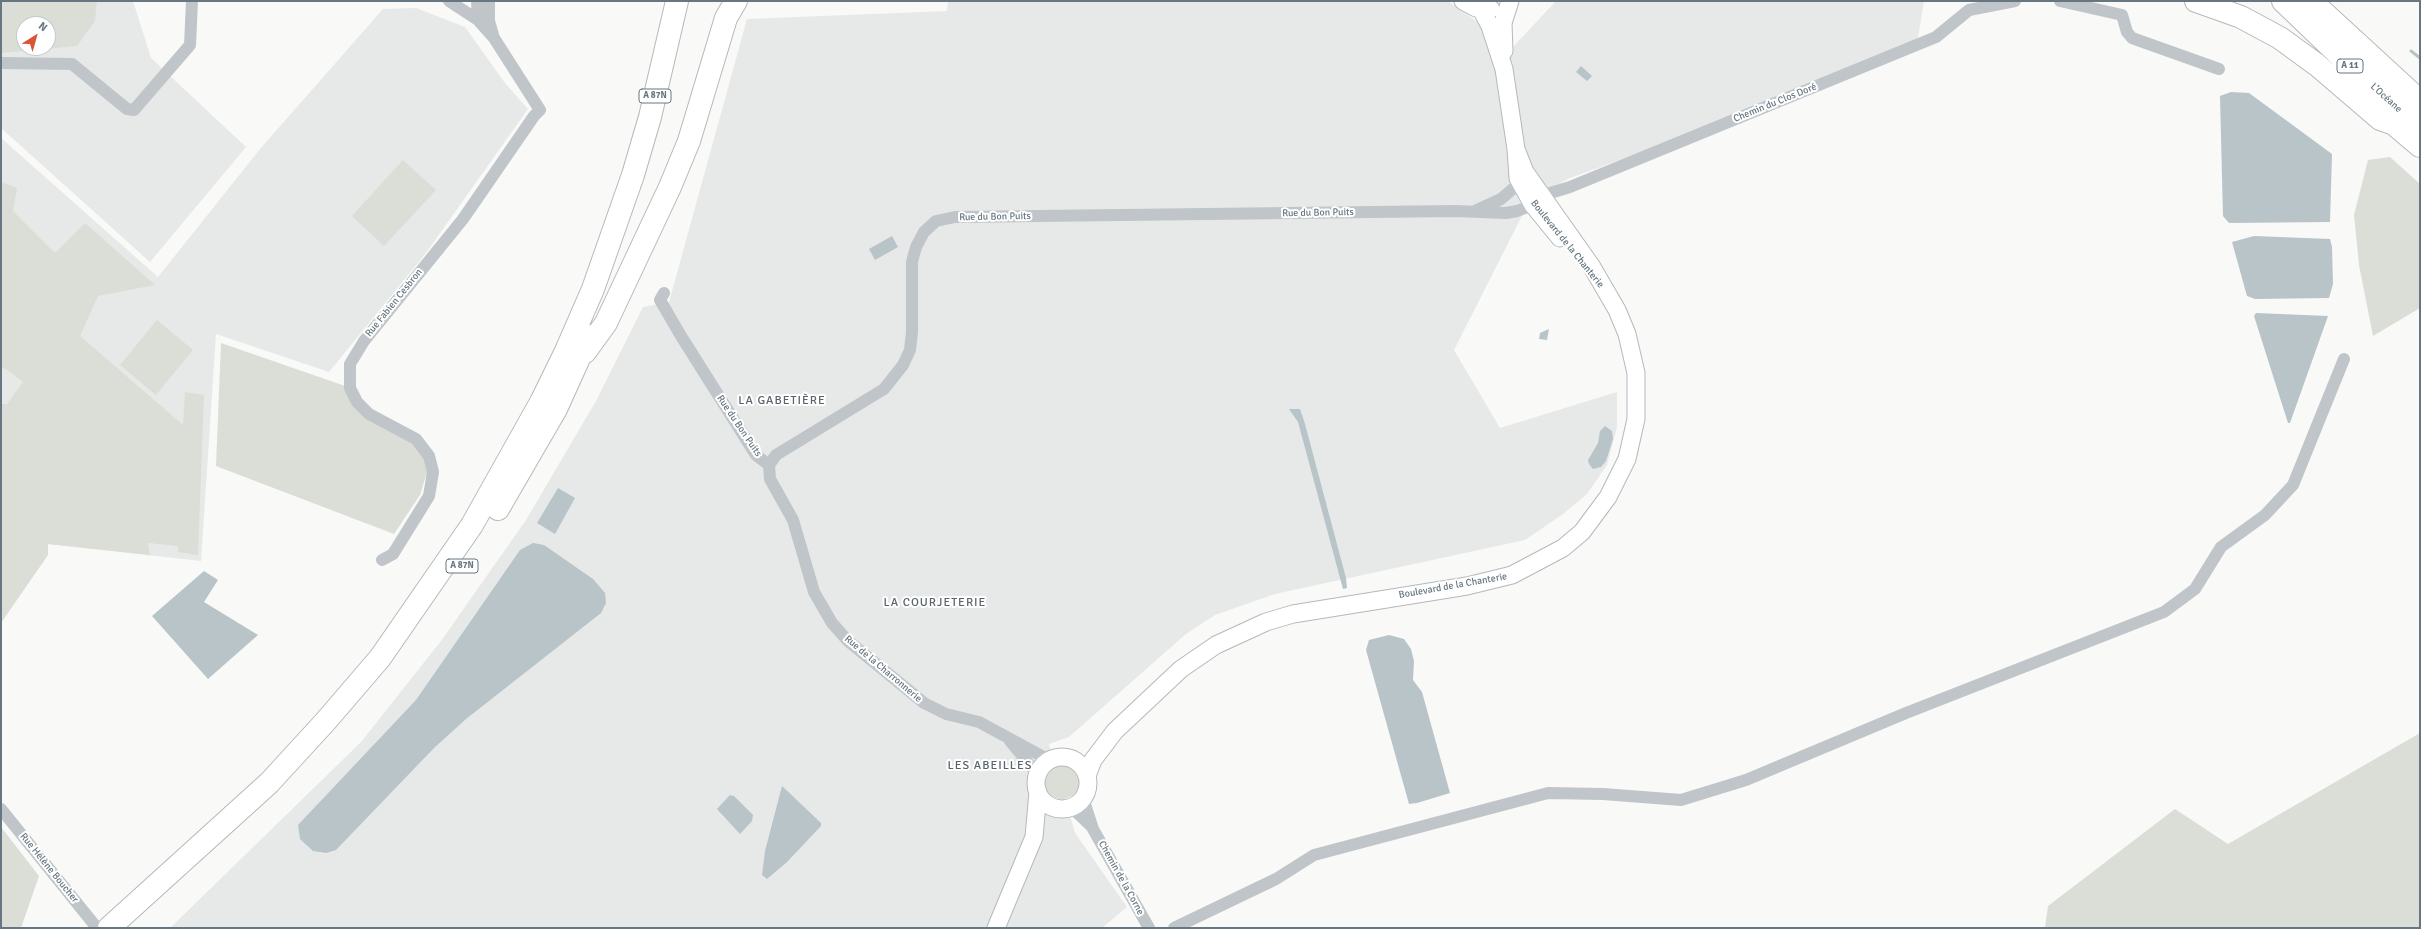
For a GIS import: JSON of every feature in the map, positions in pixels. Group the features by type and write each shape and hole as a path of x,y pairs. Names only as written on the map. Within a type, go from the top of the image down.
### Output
{"highway":[{"path":"579,361 606,323 670,187 689,141 726,18 736,1"},
{"path":"2196,1 2241,17 2280,38 2317,65 2380,119 2394,124 2420,146"},
{"name":"L’Océane","path":"2283,1 2354,69 2420,127"},
{"name":"L’Océane","path":"2311,1 2420,101"},
{"name":"A 87N","path":"132,928 278,794 336,731 391,666 440,600 484,533 533,452 579,361 628,238 664,120 682,9"},
{"name":"A 87N","path":"109,928 269,783 325,722 380,658 472,525 515,451 547,389 566,351 593,289 633,175 682,9"}],"street":[{"path":"1,63 72,64 127,109 134,110 190,45 192,1"},
{"path":"450,1 478,20 494,38"},
{"path":"477,1 478,20"},
{"path":"489,1 489,21 494,38"},
{"path":"1463,1 1481,9 1494,8 1510,1"},
{"path":"1504,69 1504,23 1510,1"},
{"name":"Chemin du Clos Doré","path":"1538,201 1936,37 1969,10 2015,1"},
{"path":"2060,1 2122,15 2127,32 2132,38 2219,69"},
{"path":"1481,9 1490,26 1504,69"},
{"name":"Rue Fabien Cesbron","path":"382,560 393,554 429,496 433,472 429,456 416,439 369,414 358,402 350,388 350,364 364,340 463,219 534,116 540,110 494,38"},
{"name":"Boulevard de la Chanterie","path":"1070,758 1092,748 1115,731 1181,669 1216,645 1266,622 1313,610 1495,580 1524,571 1563,548 1572,540 1594,518 1619,479 1630,446 1636,418 1637,392 1632,353 1627,334 1617,310 1606,294 1538,201 1518,178 1516,149 1504,69"},
{"name":"Boulevard de la Chanterie","path":"1516,149 1538,201"},
{"path":"1475,211 1501,200 1515,187 1518,178"},
{"name":"Rue du Bon Puits","path":"664,293 660,300 681,336 756,455 769,465 776,455 878,393 895,377 910,350 912,262 916,246 924,232 936,221 970,217 1475,211 1506,213 1517,211 1538,201"},
{"path":"1174,928 1276,879 1314,855 1540,795 1548,793 1603,794 1681,800 1746,780 1913,710 2164,612 2195,589 2222,547 2265,514 2293,485 2344,359"},
{"name":"Rue de la Charronnerie","path":"769,465 770,479 793,520 799,536 812,587 832,623 848,641 924,703 946,714 979,722 1049,760"},
{"name":"Boulevard de la Chanterie","path":"1087,776 1093,760 1115,731"},
{"name":"Rue de la Charronnerie","path":"1008,739 1038,784"},
{"path":"996,928 1034,837 1038,784 1041,766 1049,760 1070,758 1084,768 1087,776 1087,791 1034,837"},
{"path":"1038,784 1047,803 1071,804"},
{"name":"Chemin de la Corne","path":"1071,804 1093,829 1149,928"},
{"name":"Rue Hélène Boucher","path":"1,809 97,928"}],"shaded area":[{"path":"1,1 97,1 95,21 77,46 56,48 56,16 16,16 16,52 1,53"},
{"path":"133,1 151,58 246,147 150,262 1,128 1,3"},
{"path":"948,1 1448,1 1479,23 1488,42 1495,66 1556,1 1924,1 1918,38 1819,88 1570,178 1531,198 1454,350 1500,428 1617,392 1617,427 1607,465 1587,494 1563,514 1525,540 1275,594 1215,615 1186,634 1069,737 1049,744 1075,833 1127,907 1102,928 170,928 361,742 441,641 526,520 596,401 643,307 669,302 747,19 947,11"},
{"path":"416,8 465,27 505,83 528,109 426,253 329,372 216,334 201,561 48,544 1,506 1,138 158,277 260,149 383,9"},
{"path":"1581,66 1592,76 1587,81 1576,72"},
{"path":"2231,92 2249,93 2332,154 2330,222 2229,223 2223,216 2220,96"},
{"path":"2390,157 2420,184 2420,308 2373,336 2359,265 2354,215 2368,160"},
{"path":"403,160 436,190 384,246 352,216"},
{"path":"1,182 17,188 13,211 55,253 85,223 155,285 98,296 80,336 183,425 185,392 204,395 198,555 178,552 178,546 148,543 150,555 48,544 48,555 1,623 1,404 7,404 23,382 6,369 1,368"},
{"path":"892,236 898,247 875,260 869,249"},
{"path":"2254,236 2330,239 2332,247 2333,284 2329,298 2255,299 2247,296 2232,242"},
{"path":"2256,313 2328,316 2290,423 2288,423 2254,316"},
{"path":"157,320 193,350 156,395 120,365"},
{"path":"1549,329 1547,340 1539,339 1540,333"},
{"path":"221,343 345,386 358,411 410,439 424,458 428,469 420,495 394,534 216,466"},
{"path":"1289,409 1300,409 1305,424 1346,578 1347,588 1343,589 1298,422"},
{"path":"1605,426 1612,431 1613,439 1606,461 1601,467 1593,469 1588,460 1598,443 1600,431"},
{"path":"558,488 575,498 555,534 537,523"},
{"path":"533,543 544,545 593,579 605,593 606,603 601,613 466,719 434,748 336,850 326,853 313,851 300,839 298,825 416,700 520,550"},
{"path":"204,571 218,580 204,602 258,635 208,679 152,616"},
{"path":"1389,635 1404,639 1411,649 1414,661 1413,680 1422,692 1450,793 1417,803 1409,804 1366,650 1369,640"},
{"path":"2420,733 2420,928 2045,928 2048,906 2175,809 2228,844"},
{"path":"1059,765 1065,765 1069,766 1076,772 1079,782 1078,789 1072,796 1065,799 1059,799 1055,798 1048,792 1045,785 1045,779 1046,775 1052,768"},
{"path":"782,786 821,823 821,826 787,862 767,879 762,875 765,851"},
{"path":"730,795 734,796 753,815 752,821 740,834 717,809"},
{"path":"1,827 39,876 21,928 1,928"}],"waterway":[{"path":"2411,51 2420,58"}],"district":[{"name":"LA GABETIÈRE","path":"782,401"},
{"name":"LA COURJETERIE","path":"935,603"},
{"name":"LES ABEILLES","path":"990,766"}]}
